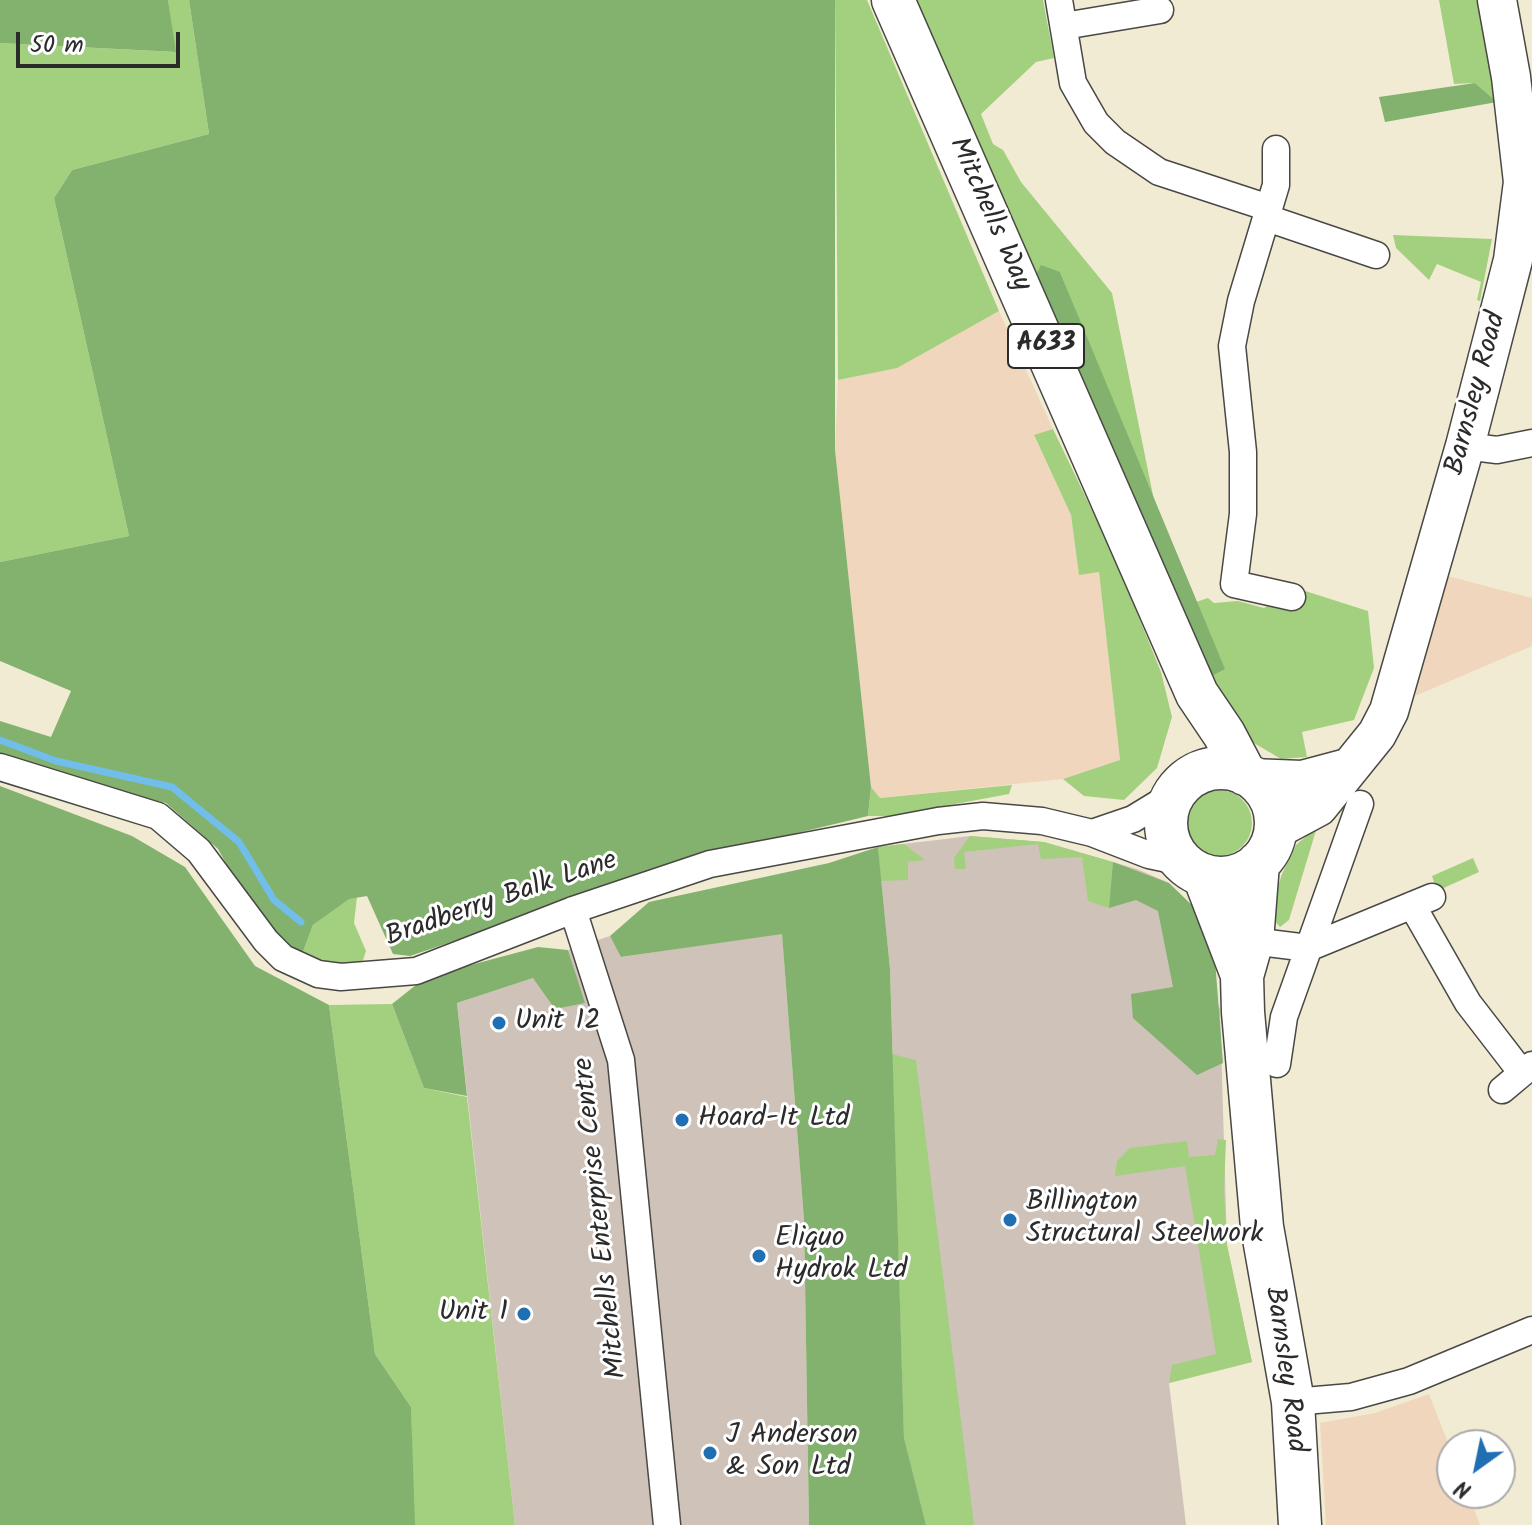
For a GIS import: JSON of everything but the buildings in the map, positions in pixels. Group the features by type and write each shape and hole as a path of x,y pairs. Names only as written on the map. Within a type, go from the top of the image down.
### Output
{"main road":[{"name":"Mitchells Way","path":"893,0 1197,694 1248,776"},
{"path":"1177,790 1190,778 1216,768 1248,776 1270,798 1267,847 1233,877 1193,869 1167,837 1168,807 1177,790 1197,694"},
{"name":"Barnsley Road","path":"1267,847 1247,959 1251,1131 1262,1227 1293,1402 1300,1525"},
{"name":"Barnsley Road","path":"1193,869 1247,959"}],"street":[{"name":"Barnsley Road","path":"1267,847 1318,807 1377,734 1389,711 1465,446 1513,260 1523,182 1513,93 1497,0"},
{"path":"1160,10 1062,13 1073,83 1096,123 1115,142 1159,172 1376,255"},
{"path":"1276,149 1276,185 1241,301 1232,346 1243,452 1243,514 1234,584 1292,597"},
{"path":"1465,446 1497,450 1532,443"},
{"name":"Bradberry Balk Lane","path":"0,767 158,816 181,833 213,867 274,949 301,968 318,974 363,978 416,971 573,910 710,864 826,840 983,816 1042,821 1092,833 1193,869"},
{"path":"1248,776 1302,780 1347,768"},
{"path":"1092,833 1133,819 1177,790"},
{"path":"1277,1064 1284,1017 1360,804"},
{"path":"1247,959 1308,948 1422,901 1468,1003 1519,1076"},
{"name":"Mitchells Enterprise Centre","path":"573,910 621,1060 667,1525"},
{"path":"1293,1402 1351,1397 1409,1381 1532,1330"}],"shaded area":[{"path":"999,311 1053,429 1034,436 1071,515 1079,574 1099,572 1120,760 1063,779 879,798 871,787 835,450 838,380 897,367"},
{"path":"1447,576 1532,598 1532,646 1415,696"},
{"path":"970,836 1044,842 1137,869 1169,883 1220,1009 1227,1245 1252,1362 1169,1383 1186,1525 926,1525 904,1438 890,969 878,847"},
{"path":"782,933 804,1220 809,1525 515,1525 457,1003 533,978 584,1003 568,950 610,936 622,957"},
{"path":"1429,1394 1443,1429 1436,1429 1436,1509 1474,1509 1480,1525 1326,1525 1320,1423 1375,1413"}],"green space":[{"path":"0,0 168,0 176,52 0,43"},
{"path":"168,0 189,0 209,134 72,170 54,198 129,536 0,562 0,43 175,52"},
{"path":"189,0 835,0 835,450 871,787 868,816 710,854 410,956 393,954 367,896 349,899 313,925 301,957 283,946 250,907 218,849 166,803 64,781 0,758 0,721 51,737 71,691 0,661 0,562 129,536 54,198 72,170 209,134"},
{"path":"835,0 867,0 999,311 897,368 838,380"},
{"path":"907,0 1043,0 1054,58 1036,62 981,114 993,144 1003,150 1021,182 1112,293 1155,505 1060,272 1032,283"},
{"path":"1439,0 1479,0 1497,102 1475,83 1454,84"},
{"path":"1475,83 1497,102 1385,122 1379,97"},
{"path":"1393,235 1492,239 1480,301 1477,300 1481,282 1437,264 1429,280 1396,248"},
{"path":"1041,265 1060,272 1225,669 1206,679 1032,283"},
{"path":"1053,429 1114,556 1161,672 1172,717 1157,768 1124,800 1084,796 1063,779 1120,760 1099,572 1079,575 1071,515 1034,435"},
{"path":"1302,590 1368,611 1374,668 1354,720 1302,732 1307,757 1281,759 1254,743 1206,679 1224,668 1196,602 1208,598 1214,603 1238,601 1264,608 1274,602 1295,610"},
{"path":"1012,785 1009,794 891,816 868,816 871,787 880,798"},
{"path":"0,786 132,836 185,867 255,966 329,1005 375,1354 411,1407 415,1525 0,1525"},
{"path":"1219,790 1232,793 1242,800 1249,810 1252,823 1249,836 1242,846 1232,853 1219,856 1206,853 1196,846 1189,836 1186,823 1189,810 1196,800 1206,793"},
{"path":"1317,827 1289,920 1280,927 1269,915 1282,874 1296,845"},
{"path":"970,836 1044,842 1113,862 1109,908 1088,901 1082,857 1041,859 1038,844 964,852 966,869 955,869 954,858"},
{"path":"904,844 925,860 908,862 908,880 881,881 878,847"},
{"path":"878,847 890,969 904,1438 926,1525 809,1525 804,1220 782,934 621,957 610,936 649,902 829,863"},
{"path":"1473,858 1479,872 1437,891 1432,876"},
{"path":"1113,862 1169,883 1197,910 1214,947 1223,1063 1197,1075 1133,1018 1131,994 1173,987 1158,911 1136,900 1109,908"},
{"path":"357,897 354,923 366,951 361,966 331,968 301,957 313,925 348,899"},
{"path":"538,947 568,950 585,1003 555,1009 533,978 457,1003 467,1096 424,1088 392,1004 426,977"},
{"path":"392,1004 424,1088 467,1097 515,1525 413,1525 411,1407 375,1354 329,1005"},
{"path":"892,1054 916,1060 974,1525 926,1525 904,1438"},
{"path":"1218,1139 1226,1140 1224,1191 1227,1245 1252,1362 1169,1383 1172,1365 1216,1354 1185,1166 1115,1176 1117,1161 1130,1148 1187,1141 1189,1157 1215,1155"}],"waterway":[{"path":"0,740 56,761 172,787 239,842 274,900 301,922"}],"place":[{"name":"Unit 12","path":"499,1023"},
{"name":"Hoard-It Ltd","path":"682,1120"},
{"name":"Billington Structural Steelwork","path":"1010,1220"},
{"name":"Eliquo Hydrok Ltd","path":"759,1256"},
{"name":"Unit 1","path":"524,1314"},
{"name":"J Anderson & Son Ltd","path":"710,1453"}]}
